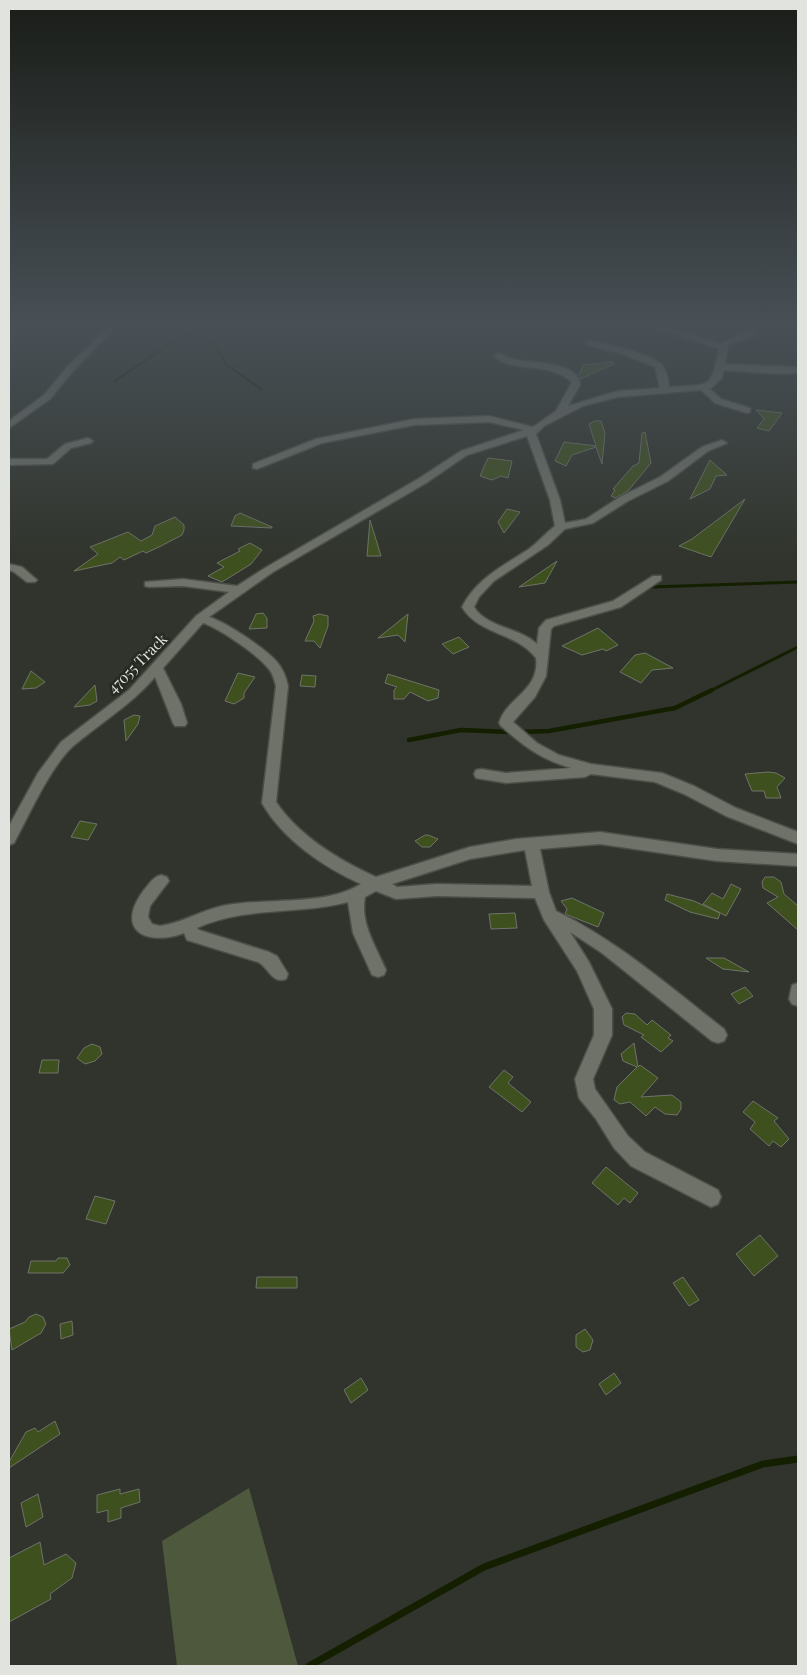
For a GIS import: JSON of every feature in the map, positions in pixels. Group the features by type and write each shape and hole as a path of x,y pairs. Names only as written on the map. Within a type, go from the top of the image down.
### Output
{"street":[{"path":"9,425 36,405"},
{"path":"560,413 563,405"},
{"path":"561,527 555,500 531,433 541,424 577,405"},
{"path":"733,405 747,410"},
{"path":"257,466 319,441 414,422 489,420 536,430"},
{"name":"47055 Track","path":"9,839 12,821 66,745 137,690 200,619 238,590 422,481 464,453 493,442 536,430"},
{"path":"9,462 49,462 68,446 88,441"},
{"path":"542,658 532,645 524,639 480,619 468,607 486,582 544,544 554,531 561,527 589,521 624,499 664,479 705,450 722,443"},
{"path":"9,568 18,569 31,580"},
{"path":"657,578 617,604 550,623 545,628 543,667 538,679 525,700 508,716 506,723 518,736 540,751 570,764 591,769 657,778 689,790 731,812 798,838"},
{"path":"149,584 182,581 217,585 238,590"},
{"path":"200,619 230,630 248,646 266,656 279,672 282,686 269,803 275,815 316,850 374,884 396,893 437,890 542,892"},
{"path":"157,668 180,723"},
{"path":"137,690 168,691"},
{"path":"481,774 506,778 578,773 591,769"},
{"path":"161,881 146,896 142,907 142,924 146,930 156,933 175,930 226,912 324,902 358,894 374,884 470,853 531,844 612,838 717,855 798,860"},
{"path":"531,844 542,892 550,915 583,967 603,1009 603,1035 584,1079 586,1092 603,1113 621,1142 638,1159 710,1197"},
{"path":"358,894 355,910 358,922 378,970"},
{"path":"550,915 586,933 692,1013 718,1035"},
{"path":"188,924 193,935 263,957 275,965 280,974"},
{"path":"798,990 798,999"}],"green space":[{"path":"249,1488 298,1666 177,1666 162,1541"}],"building":[{"path":"756,410 782,413 769,431 757,428 764,419"},
{"path":"601,421 605,433 602,464 596,447 572,455 566,466 555,461 564,442 596,446 589,424"},
{"path":"645,432 651,463 628,491 615,498 611,496 615,490 613,489 633,466 639,463 642,433"},
{"path":"488,458 512,461 508,478 501,476 492,480 480,476"},
{"path":"710,460 727,475 716,476 710,489 690,499"},
{"path":"745,499 711,557 679,546 692,539"},
{"path":"507,509 520,512 504,533 498,522"},
{"path":"240,513 272,528 231,526 235,516"},
{"path":"175,517 184,525 182,535 146,553 143,551 124,560 120,557 112,563 74,571 98,554 90,547 128,532 141,541 152,535 155,526"},
{"path":"370,520 381,556 367,556"},
{"path":"250,543 262,550 251,564 222,582 208,576 224,567 217,563 240,551 238,549"},
{"path":"557,561 545,583 519,587"},
{"path":"263,613 267,618 267,628 249,629 256,614"},
{"path":"319,614 328,616 328,626 320,648 314,641 305,641 314,621 313,616"},
{"path":"408,614 405,642 398,635 378,638"},
{"path":"598,628 618,645 606,651 603,649 582,655 562,646"},
{"path":"459,637 469,647 453,654 442,644"},
{"path":"645,653 673,668 652,670 641,683 620,672 635,655"},
{"path":"31,671 45,682 36,688 22,689"},
{"path":"238,673 255,677 244,693 244,698 234,704 225,701"},
{"path":"388,674 439,690 438,698 428,701 410,692 404,699 394,699 394,690 397,687 385,683"},
{"path":"302,675 316,676 315,687 300,686"},
{"path":"95,685 97,701 90,705 74,707"},
{"path":"134,715 140,716 138,724 126,741 124,720"},
{"path":"776,773 785,778 777,787 781,798 766,798 764,791 752,791 745,774"},
{"path":"80,821 97,824 88,840 71,837"},
{"path":"425,835 438,839 430,847 422,847 415,841"},
{"path":"765,877 774,877 781,882 784,894 798,906 798,930 767,903 778,897 763,888 762,882"},
{"path":"731,884 741,889 726,916 703,904 712,893 723,899"},
{"path":"667,894 694,901 720,913 718,919 690,912 665,900"},
{"path":"572,898 604,913 598,927 565,914 567,909 561,901"},
{"path":"515,913 517,928 491,929 489,914"},
{"path":"706,958 724,958 749,972 723,969"},
{"path":"745,987 753,996 739,1004 731,994"},
{"path":"626,1013 635,1014 647,1025 652,1020 671,1035 668,1038 673,1041 661,1052 641,1037 644,1035 624,1025 622,1017"},
{"path":"634,1043 638,1067 640,1065 658,1078 641,1097 672,1095 681,1102 681,1109 677,1115 665,1114 655,1107 646,1116 630,1102 620,1104 614,1100 617,1087 637,1067 623,1061 621,1054"},
{"path":"92,1044 100,1047 102,1054 95,1061 85,1064 77,1058 84,1048"},
{"path":"42,1060 59,1060 58,1073 39,1073"},
{"path":"504,1070 513,1077 508,1083 531,1102 522,1112 489,1087"},
{"path":"753,1101 778,1118 774,1121 789,1139 781,1147 773,1141 769,1146 750,1129 755,1122 743,1112"},
{"path":"606,1167 638,1193 630,1203 624,1198 618,1205 592,1183"},
{"path":"95,1196 115,1201 106,1224 86,1219"},
{"path":"760,1235 778,1256 754,1276 736,1254"},
{"path":"58,1258 67,1258 70,1265 63,1273 28,1273 31,1261 56,1261"},
{"path":"257,1277 297,1277 297,1288 256,1288"},
{"path":"683,1277 699,1300 689,1306 673,1283"},
{"path":"36,1314 43,1317 46,1324 41,1333 12,1350 9,1329 25,1322 29,1317"},
{"path":"72,1321 73,1335 61,1339 60,1324"},
{"path":"585,1329 593,1340 590,1350 583,1352 576,1347 576,1335"},
{"path":"614,1373 621,1383 606,1395 599,1384"},
{"path":"361,1378 368,1390 351,1403 344,1390"},
{"path":"55,1421 60,1434 9,1468 9,1462 26,1432 35,1428 38,1432"},
{"path":"120,1489 120,1494 139,1489 140,1502 121,1508 121,1518 108,1522 108,1510 97,1513 97,1495"},
{"path":"38,1494 43,1517 26,1527 21,1503"},
{"path":"40,1542 44,1565 66,1554 76,1563 72,1578 50,1594 51,1599 9,1622 9,1558"}],"waterway":[{"path":"651,587 798,582"},
{"path":"712,690 798,647"},
{"path":"520,732 549,731 675,708 712,690"},
{"path":"409,740 461,730 512,732"},
{"path":"309,1666 484,1567 763,1464 798,1459"}]}
